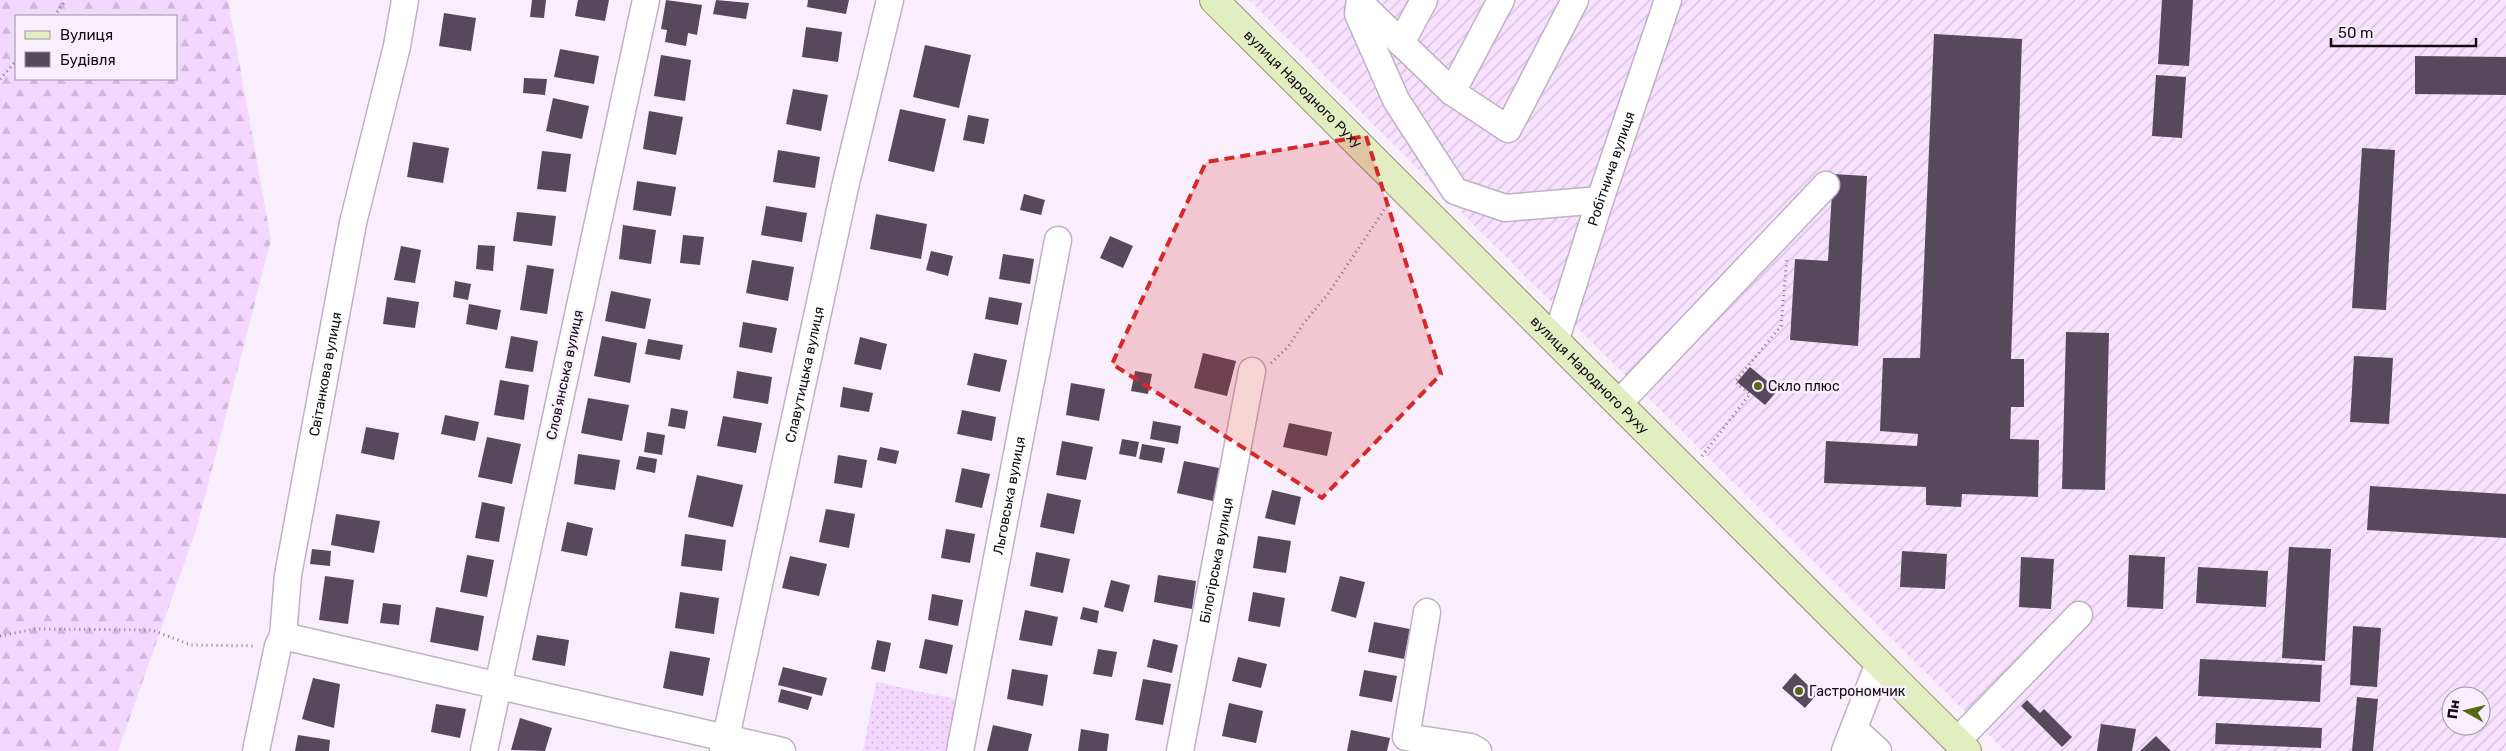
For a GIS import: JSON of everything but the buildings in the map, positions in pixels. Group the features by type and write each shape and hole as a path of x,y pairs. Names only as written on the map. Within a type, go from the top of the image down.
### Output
{"main road":[{"name":"вулиця Народного Руху","path":"1214,0 1962,746"}],"street":[{"name":"Світанкова вулиця","path":"256,751 281,641 288,575 351,233 397,46 405,0"},
{"name":"Словʼянська вулиця","path":"484,751 646,0"},
{"name":"Славутицька вулиця","path":"724,745 845,187 890,0"},
{"path":"1401,44 1424,0"},
{"path":"1452,92 1501,0"},
{"path":"1360,2 1452,92 1508,129 1575,0"},
{"name":"Робітнича вулиця","path":"1556,340 1600,200 1668,0"},
{"path":"1360,2 1358,14 1396,100 1455,191 1505,208 1600,200"},
{"path":"1619,403 1826,186"},
{"name":"Льговська вулиця","path":"960,751 1058,240"},
{"name":"Білогірська вулиця","path":"1180,751 1252,371"},
{"path":"1428,612 1406,737 1471,747 1478,751"},
{"path":"1962,746 2079,615"},
{"path":"281,641 498,685 724,745 782,751"},
{"path":"1878,751 1850,740 1879,663"}],"path":[{"path":"55,15 66,0"},
{"path":"0,79 15,62"},
{"path":"1252,371 1274,361 1288,347 1303,324 1328,294 1401,185"},
{"path":"1689,473 1751,394 1736,382 1781,326 1788,252"},
{"path":"0,636 35,629 152,630 190,645 281,641"}],"highlighted area":[{"path":"1366,136 1441,374 1322,498 1112,364 1206,162"}],"shaded area":[{"path":"1249,0 2506,0 2506,751 2005,751"}],"green space":[{"path":"0,0 228,0 271,240 197,527 118,751 0,751"},
{"path":"876,682 964,701 951,751 863,751"}],"place":[{"name":"Скло плюс","path":"1758,386"},
{"name":"Гастрономчик","path":"1799,691"}]}
